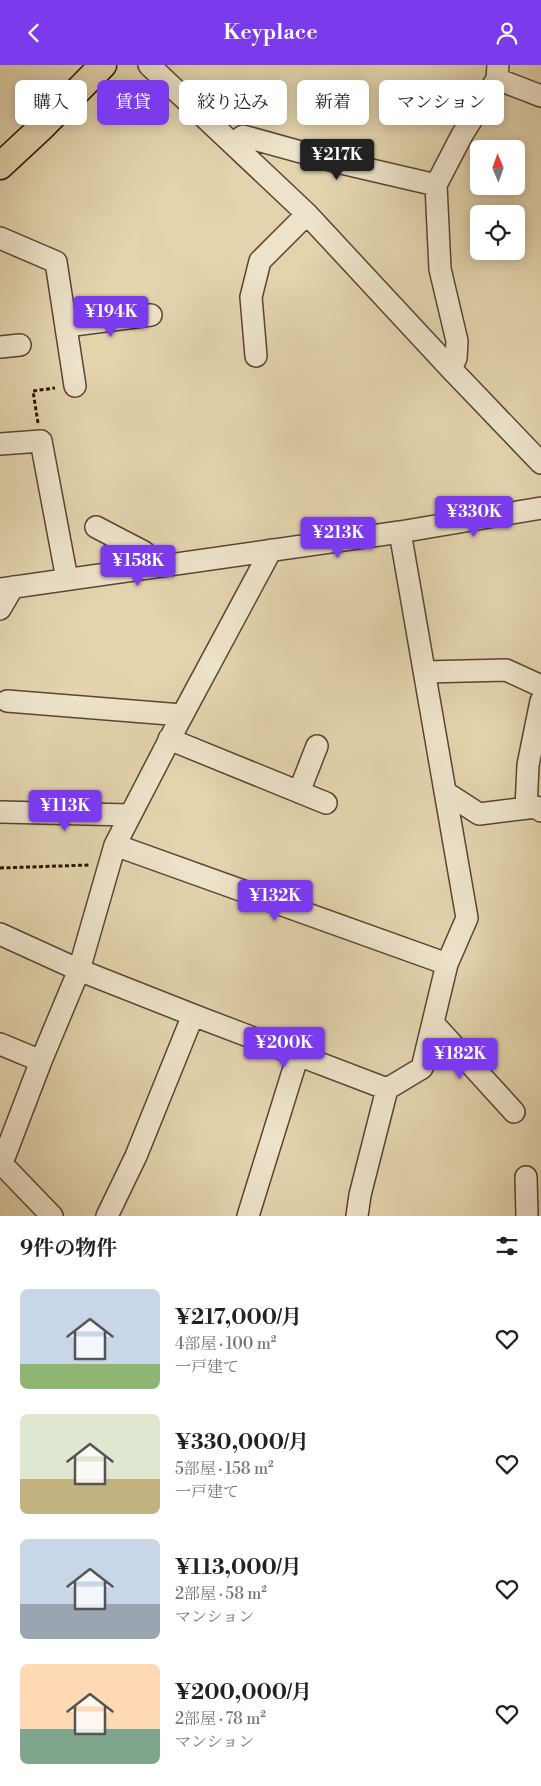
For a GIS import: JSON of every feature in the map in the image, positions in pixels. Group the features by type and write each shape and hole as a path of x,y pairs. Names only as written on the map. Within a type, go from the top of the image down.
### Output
{"main road":[{"path":"0,166 42,127 97,67"}],"street":[{"path":"149,65 307,215 541,463"},
{"path":"451,369 456,358 457,341 440,269 436,185 498,72 541,96"},
{"path":"233,143 243,136 337,162 436,185"},
{"path":"256,356 251,297 260,261 307,215"},
{"path":"0,238 56,262 75,386"},
{"path":"66,326 150,315"},
{"path":"0,444 41,441 67,579"},
{"path":"0,609 6,588 400,532 541,508"},
{"path":"96,527 144,551 151,567"},
{"path":"357,1216 360,1195 387,1089 422,1069 447,964 467,918 400,532"},
{"path":"52,1216 1,1163 79,970 112,855 169,739 271,550"},
{"path":"425,672 506,670 541,686"},
{"path":"7,701 182,715"},
{"path":"445,792 479,814 534,810 528,765 541,701"},
{"path":"169,739 326,803"},
{"path":"300,792 318,746"},
{"path":"0,812 130,815"},
{"path":"112,855 447,964"},
{"path":"0,934 79,970 387,1089"},
{"path":"107,1216 136,1156 194,1015"},
{"path":"433,1023 514,1112"},
{"path":"0,1044 41,1061"},
{"path":"248,1216 298,1055"},
{"path":"526,1177 527,1216"}],"path":[{"path":"41,441 33,391 75,386"},
{"path":"0,868 112,855"}]}
